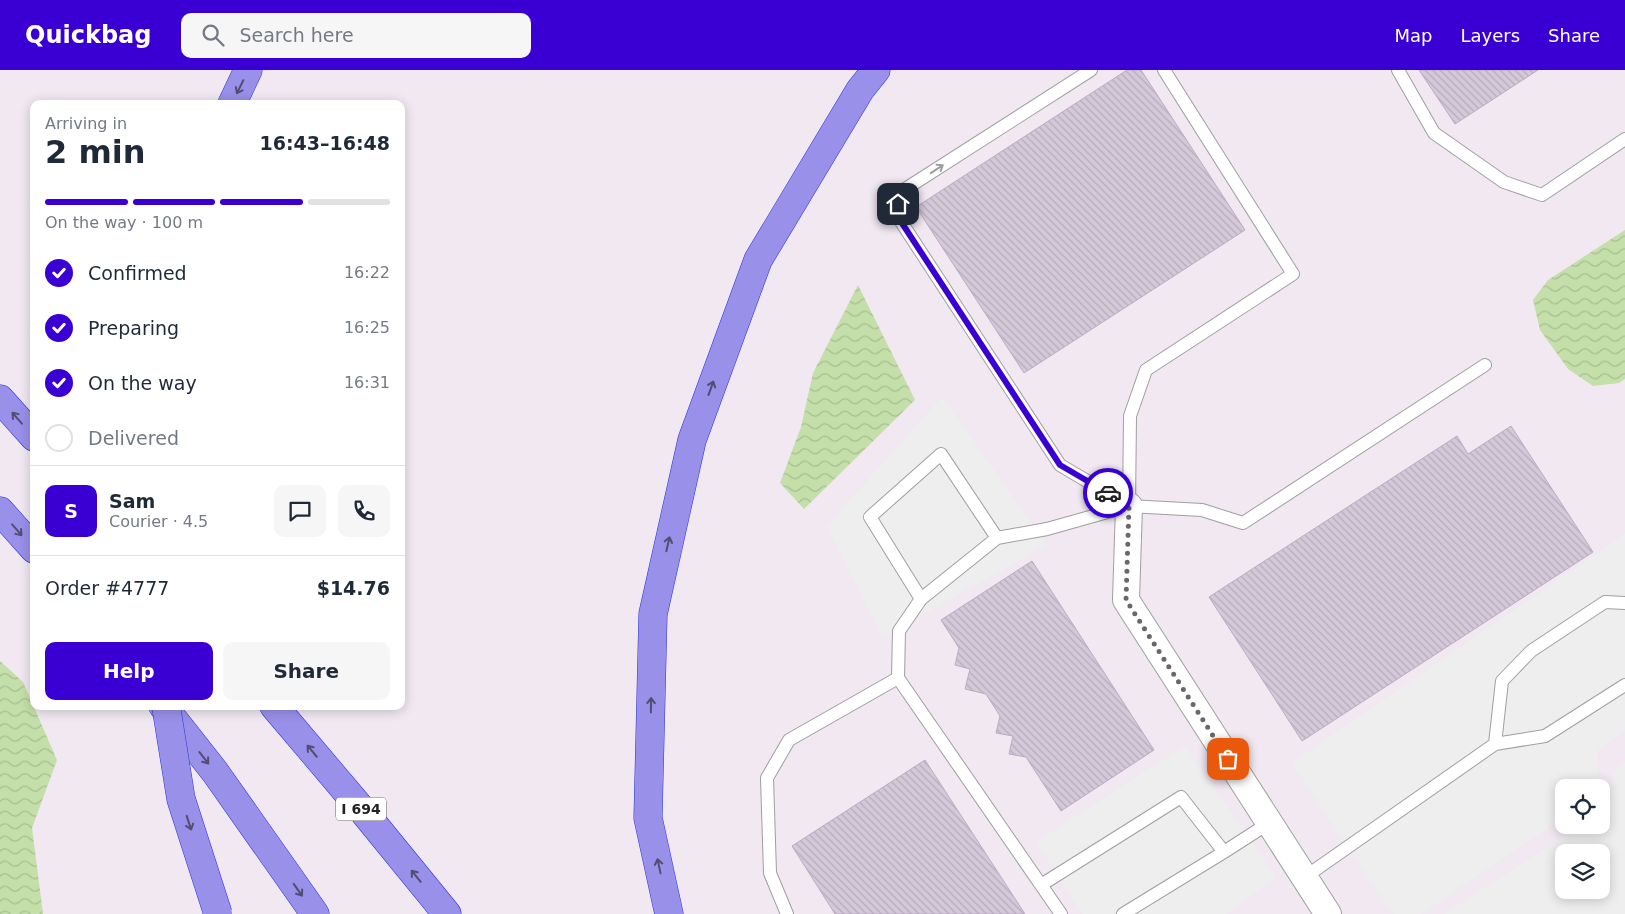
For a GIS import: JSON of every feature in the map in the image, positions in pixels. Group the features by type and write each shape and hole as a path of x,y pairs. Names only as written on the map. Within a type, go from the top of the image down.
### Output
{"highway":[{"path":"234,100 248,70"},
{"path":"668,914 648,818 652,614 692,440 758,260 860,90 876,70"},
{"path":"0,399 30,433"},
{"path":"0,511 30,545"},
{"path":"165,710 182,800 218,914"},
{"path":"167,710 215,772 315,914"},
{"name":"I 694","path":"277,710 447,914"}],"street":[{"path":"1129,506 1126,600 1328,914"}],"lane":[{"path":"1092,70 899,193 896,214 1060,465 1129,506"},
{"path":"1129,506 1130,416 1146,370 1293,274 1164,70"},
{"path":"1398,70 1434,133 1504,182 1542,195 1625,138"},
{"path":"1060,914 898,678 899,631 920,599 997,538 1047,529 1129,506 1202,510 1243,523 1485,365"},
{"path":"920,599 870,517 941,454 997,538"},
{"path":"1496,744 1502,681 1531,651 1605,602 1625,603"},
{"path":"787,914 770,874 767,778 789,740 898,678"},
{"path":"1305,877 1496,744 1545,736 1625,685"},
{"path":"1041,885 1181,797 1224,852"},
{"path":"1123,914 1270,823"}],"shaded area":[{"path":"942,397 1047,545 882,637 827,526"},
{"path":"1625,534 1625,731 1597,751 1599,779 1555,779 1555,823 1421,914 1393,914 1292,763"},
{"path":"1185,746 1276,877 1226,914 1083,914 1036,842"},
{"path":"1625,762 1625,914 1444,914 1568,834 1610,834 1610,795 1616,768"}],"water":[{"path":"1625,230 1625,379 1619,383 1593,386 1568,369 1540,330 1533,300 1548,280"},
{"path":"858,285 915,400 804,509 780,483 801,427 813,373"},
{"path":"0,661 23,682 30,698 30,710 35,710 57,760 32,828 43,914 0,914"}],"building":[{"path":"1127,70 1141,70 1245,230 1024,373 916,207"},
{"path":"1419,70 1538,70 1455,124"},
{"path":"1511,426 1593,552 1302,741 1209,597 1457,436 1468,454"},
{"path":"1032,561 1154,750 1061,811 1026,757 1009,754 1013,736 996,733 1000,716 986,694 965,689 970,669 955,665 959,648 941,620"},
{"path":"925,760 1025,914 835,914 792,846"}],"way so far":[{"path":"1108,493 1129,506 1126,600 1228,759"}],"route":[{"path":"898,204 896,214 1060,465 1108,493"}]}
